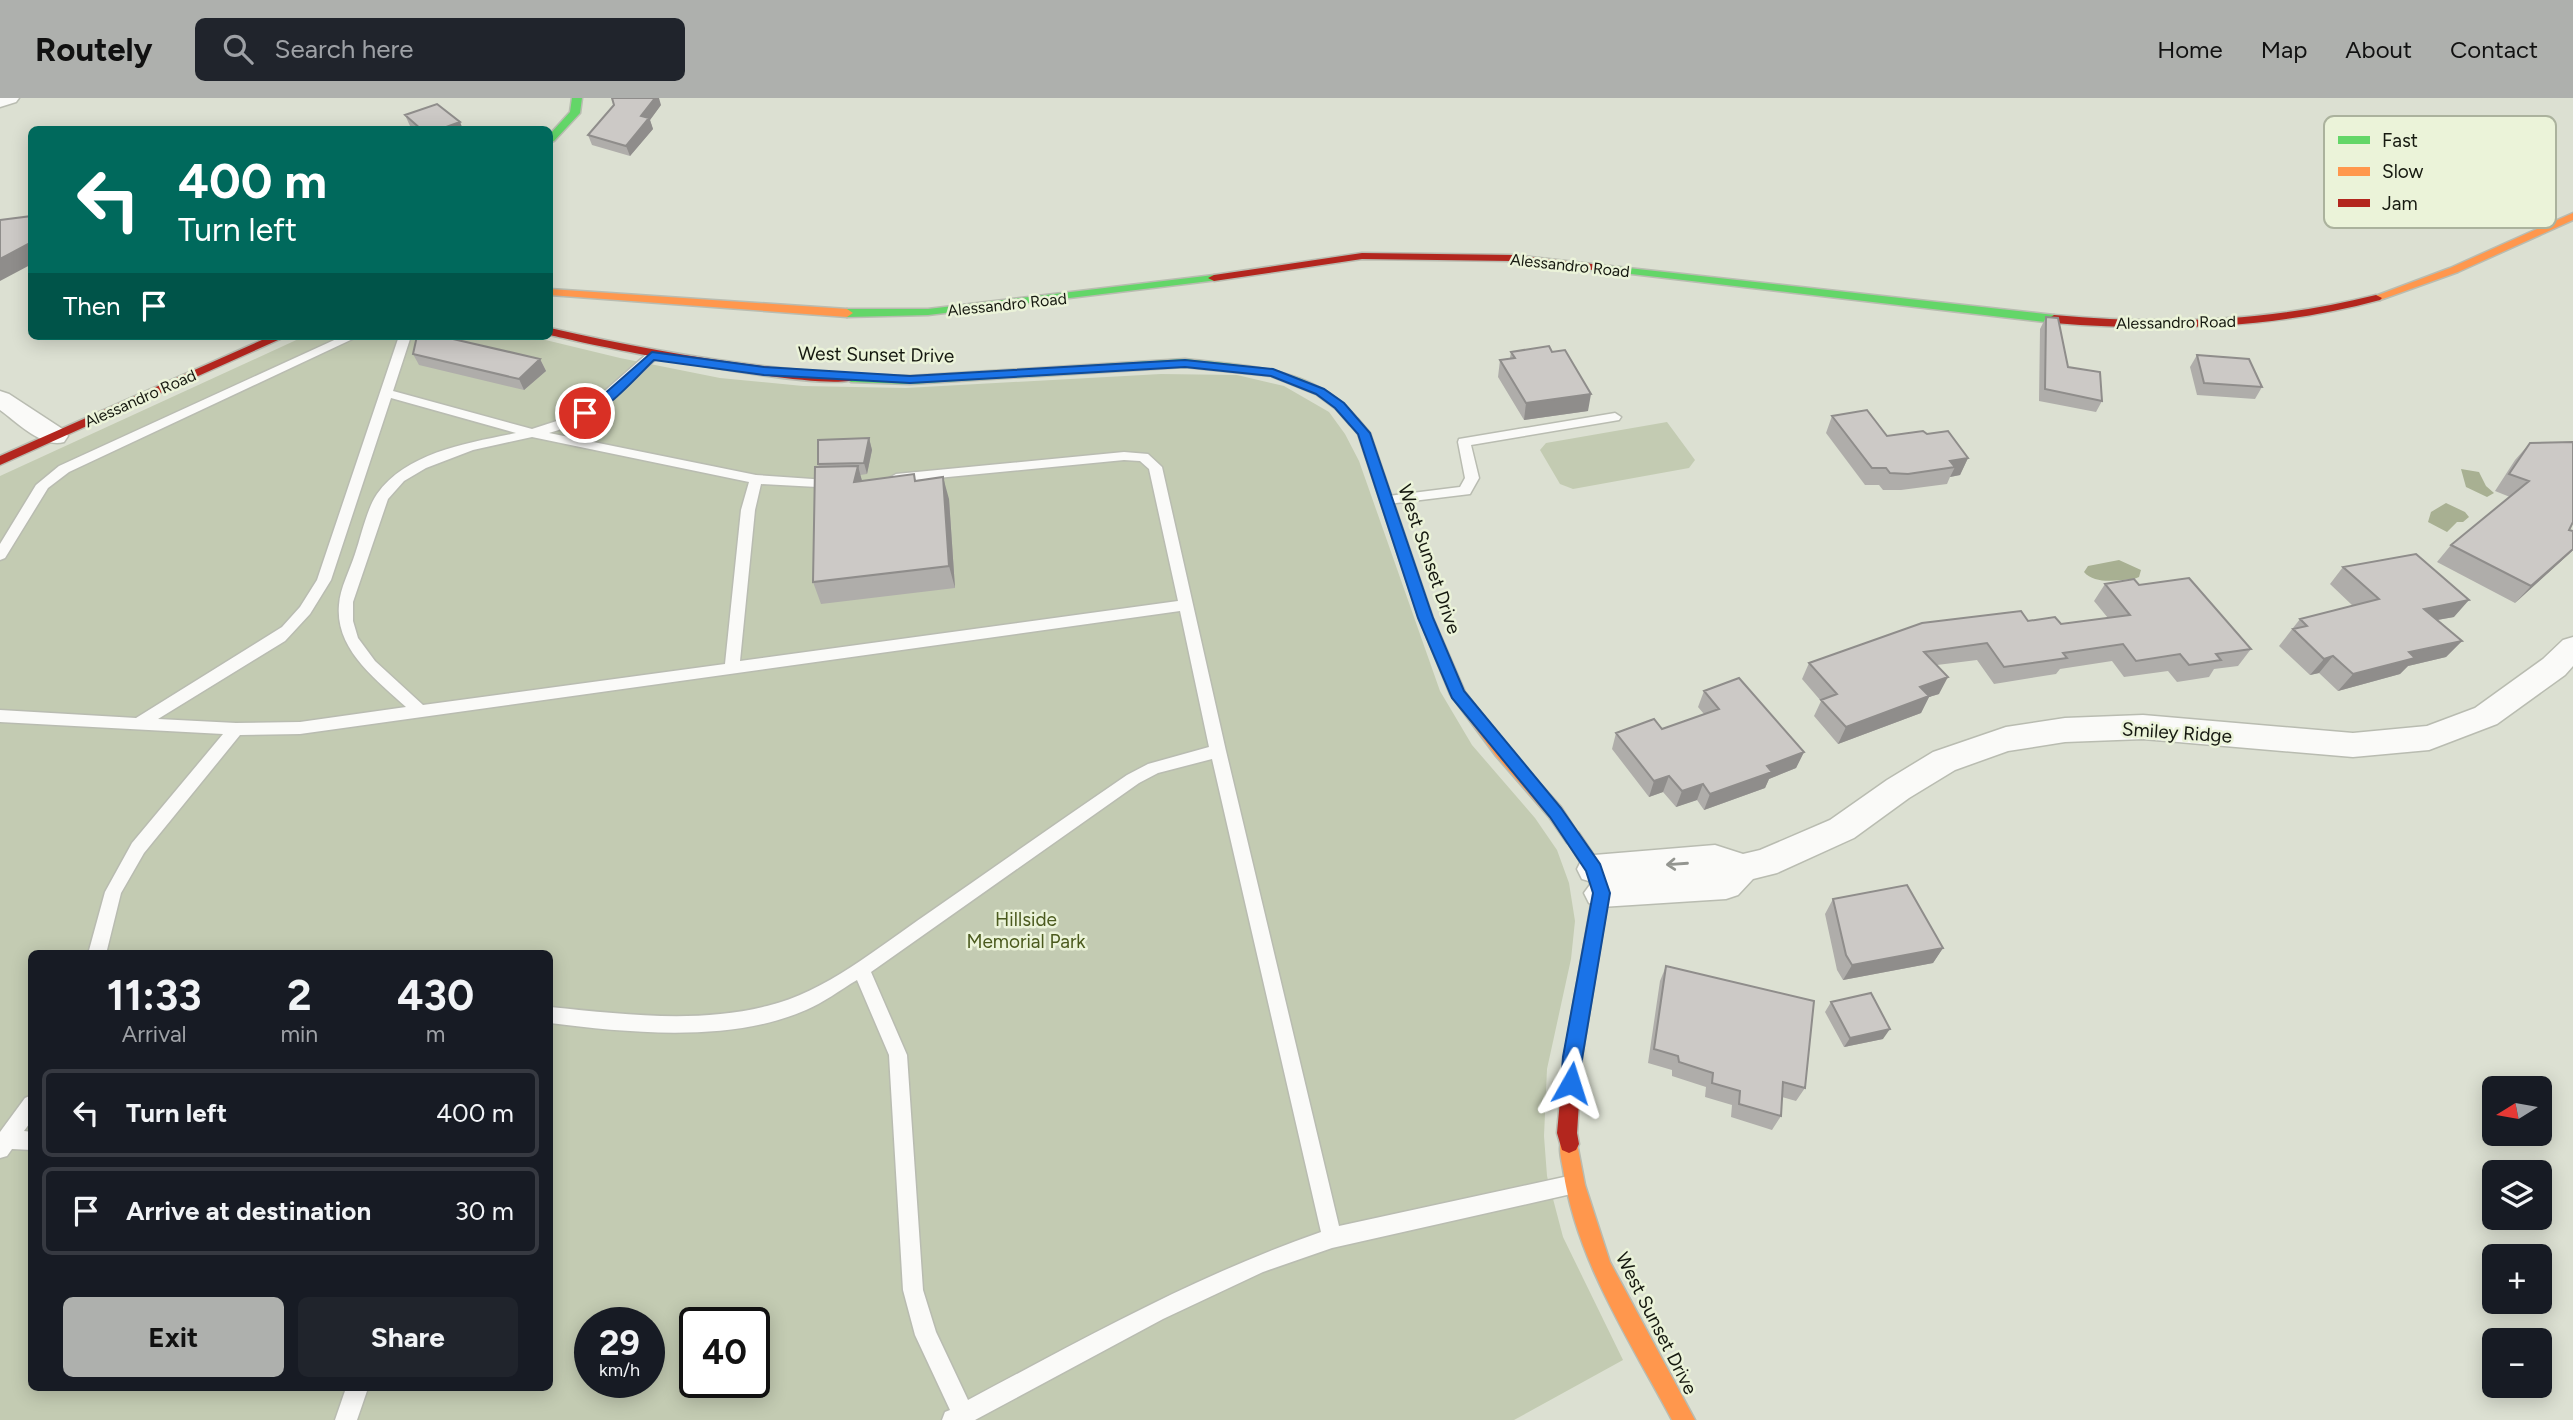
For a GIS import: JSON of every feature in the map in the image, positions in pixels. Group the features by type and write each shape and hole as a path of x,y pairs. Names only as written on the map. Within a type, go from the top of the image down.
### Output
{"street":[{"path":"0,102 9,98"},
{"path":"553,136 575,113 577,98"},
{"name":"Alessandro Road","path":"2556,224 2573,216"},
{"name":"Alessandro Road","path":"553,292 867,314 928,312 1178,283 1362,256 1443,255 1525,260 1998,314 2135,326 2266,320 2330,310 2378,298 2434,278 2546,228"},
{"name":"West Sunset Drive","path":"553,333 652,356 776,372 910,380 1185,363 1273,373 1309,386 1340,406 1364,433 1426,618 1458,694 1555,813 1598,881 1573,1057 1567,1133 1576,1185 1601,1266 1684,1420"},
{"name":"Alessandro Road","path":"0,461 272,340"},
{"path":"0,399 55,436"},
{"name":"Smiley Ridge","path":"1598,881 1726,885 1743,868 1765,863 1842,829 1898,789 1944,761 2007,739 2065,730 2143,727 2353,745 2429,738 2487,716 2554,667 2573,648"}],"lane":[{"path":"0,555 44,485 64,468 344,340"},
{"path":"141,722 279,637 298,622 313,602 324,580 404,340"},
{"path":"418,709 370,665 351,639 346,621 346,602 376,509 390,487 425,465 482,443 531,433 572,420 599,406 652,356"},
{"path":"386,393 531,433 756,479 795,483 852,482"},
{"path":"1388,500 1465,491 1472,478 1464,442 1615,417"},
{"path":"879,480 1124,456 1143,457 1155,467 1218,751 1332,1238"},
{"path":"732,667 748,510 756,479"},
{"path":"0,716 236,729 300,727 1186,605"},
{"path":"98,950 113,892 138,848 236,729"},
{"path":"553,1015 619,1022 698,1024 765,1015 801,1004 860,969 1133,779 1154,768 1218,751"},
{"path":"860,969 898,1055 914,1290 926,1335 958,1416 1179,1301 1260,1263 1332,1238 1576,1185"},
{"path":"3,1144 28,1110"},
{"path":"3,1144 28,1141"},
{"path":"346,1420 356,1391"}],"green space":[{"name":"Hillside Memorial Park","path":"296,340 546,340 720,378 803,386 906,388 1161,374 1237,375 1284,386 1329,412 1345,434 1359,461 1440,691 1472,745 1535,818 1557,850 1569,883 1575,921 1571,959 1547,1069 1544,1136 1547,1176 1563,1237 1623,1360 1514,1420 0,1420 0,476"},
{"path":"1667,422 1695,460 1689,468 1573,489 1560,484 1540,450 1546,443"}],"shaded area":[{"path":"2461,469 2479,472 2486,486 2494,493 2487,497 2466,487"},
{"path":"2446,503 2465,512 2469,517 2463,522 2457,522 2447,532 2428,522 2431,512"},
{"path":"2119,560 2141,570 2139,577 2107,581 2094,579 2084,572 2088,566"}],"building":[{"path":"612,98 655,98 641,116 649,118 626,146 588,135 614,105"},
{"path":"437,104 460,122 449,126 417,126 405,115"},
{"path":"28,216 28,244 0,259 0,220"},
{"path":"2046,317 2058,318 2068,367 2100,372 2102,401 2045,389"},
{"path":"416,340 457,340 540,359 519,379 413,354"},
{"path":"1549,346 1552,352 1565,350 1591,394 1526,403 1500,360 1515,358 1511,352"},
{"path":"2197,355 2249,359 2262,387 2204,383"},
{"path":"1867,410 1887,436 1948,431 1968,458 1950,461 1955,467 1908,474 1890,473 1886,468 1872,468 1832,416"},
{"path":"869,438 864,463 818,464 818,440"},
{"path":"2573,442 2573,522 2569,530 2573,531 2573,549 2531,586 2451,545 2529,481 2509,474 2530,443"},
{"path":"858,466 854,482 914,474 915,481 943,477 949,566 813,582 815,467"},
{"path":"2416,554 2469,600 2424,609 2462,641 2409,652 2415,658 2353,674 2333,656 2324,659 2293,629 2307,626 2300,619 2379,599 2343,567"},
{"path":"2189,578 2251,649 2216,654 2221,660 2189,665 2180,654 2136,661 2123,644 2063,653 2067,658 2004,667 1987,643 1924,652 1948,677 1920,687 1929,696 1846,727 1821,700 1837,694 1809,663 1922,623 2021,611 2028,621 2055,617 2061,624 2130,615 2105,584 2134,579 2139,585"},
{"path":"1739,678 1804,752 1767,766 1772,772 1710,794 1703,784 1682,791 1669,776 1654,781 1616,733 1654,719 1662,729 1719,709 1704,691"},
{"path":"1907,885 1943,948 1852,965 1846,955 1833,899"},
{"path":"1666,966 1814,1001 1805,1088 1783,1082 1781,1116 1739,1104 1740,1091 1712,1083 1713,1073 1679,1062 1678,1056 1654,1049"},
{"path":"1871,993 1890,1029 1850,1038 1831,1002"}],"traffic: fast":[{"path":"553,136 575,113 577,98"},
{"path":"1601,268 2054,319"},
{"path":"847,313 928,312 1214,278"},
{"path":"851,378 910,380 1185,363 1273,373 1320,391 1340,406 1354,422"}],"traffic: slow":[{"path":"2556,224 2573,216"},
{"path":"2376,298 2454,270 2547,228"},
{"path":"553,292 847,313"},
{"path":"1354,422 1364,433 1426,618 1458,694 1502,752 1555,812 1573,838"},
{"path":"1569,1144 1575,1185 1601,1266 1684,1420"}],"traffic: jam":[{"path":"1214,278 1362,256 1512,258 1601,268"},
{"path":"2054,319 2135,324 2216,324 2297,316 2376,298"},
{"path":"553,333 699,362 851,378"},
{"path":"0,461 272,340"},
{"path":"1569,1144 1567,1133 1573,1057 1601,893 1594,869 1573,838"}],"route":[{"path":"585,413 599,406 652,356 738,369 814,376 910,380 1185,363 1273,373 1320,391 1340,406 1364,433 1426,618 1458,694 1555,813 1594,869 1601,893 1571,1083"}]}
